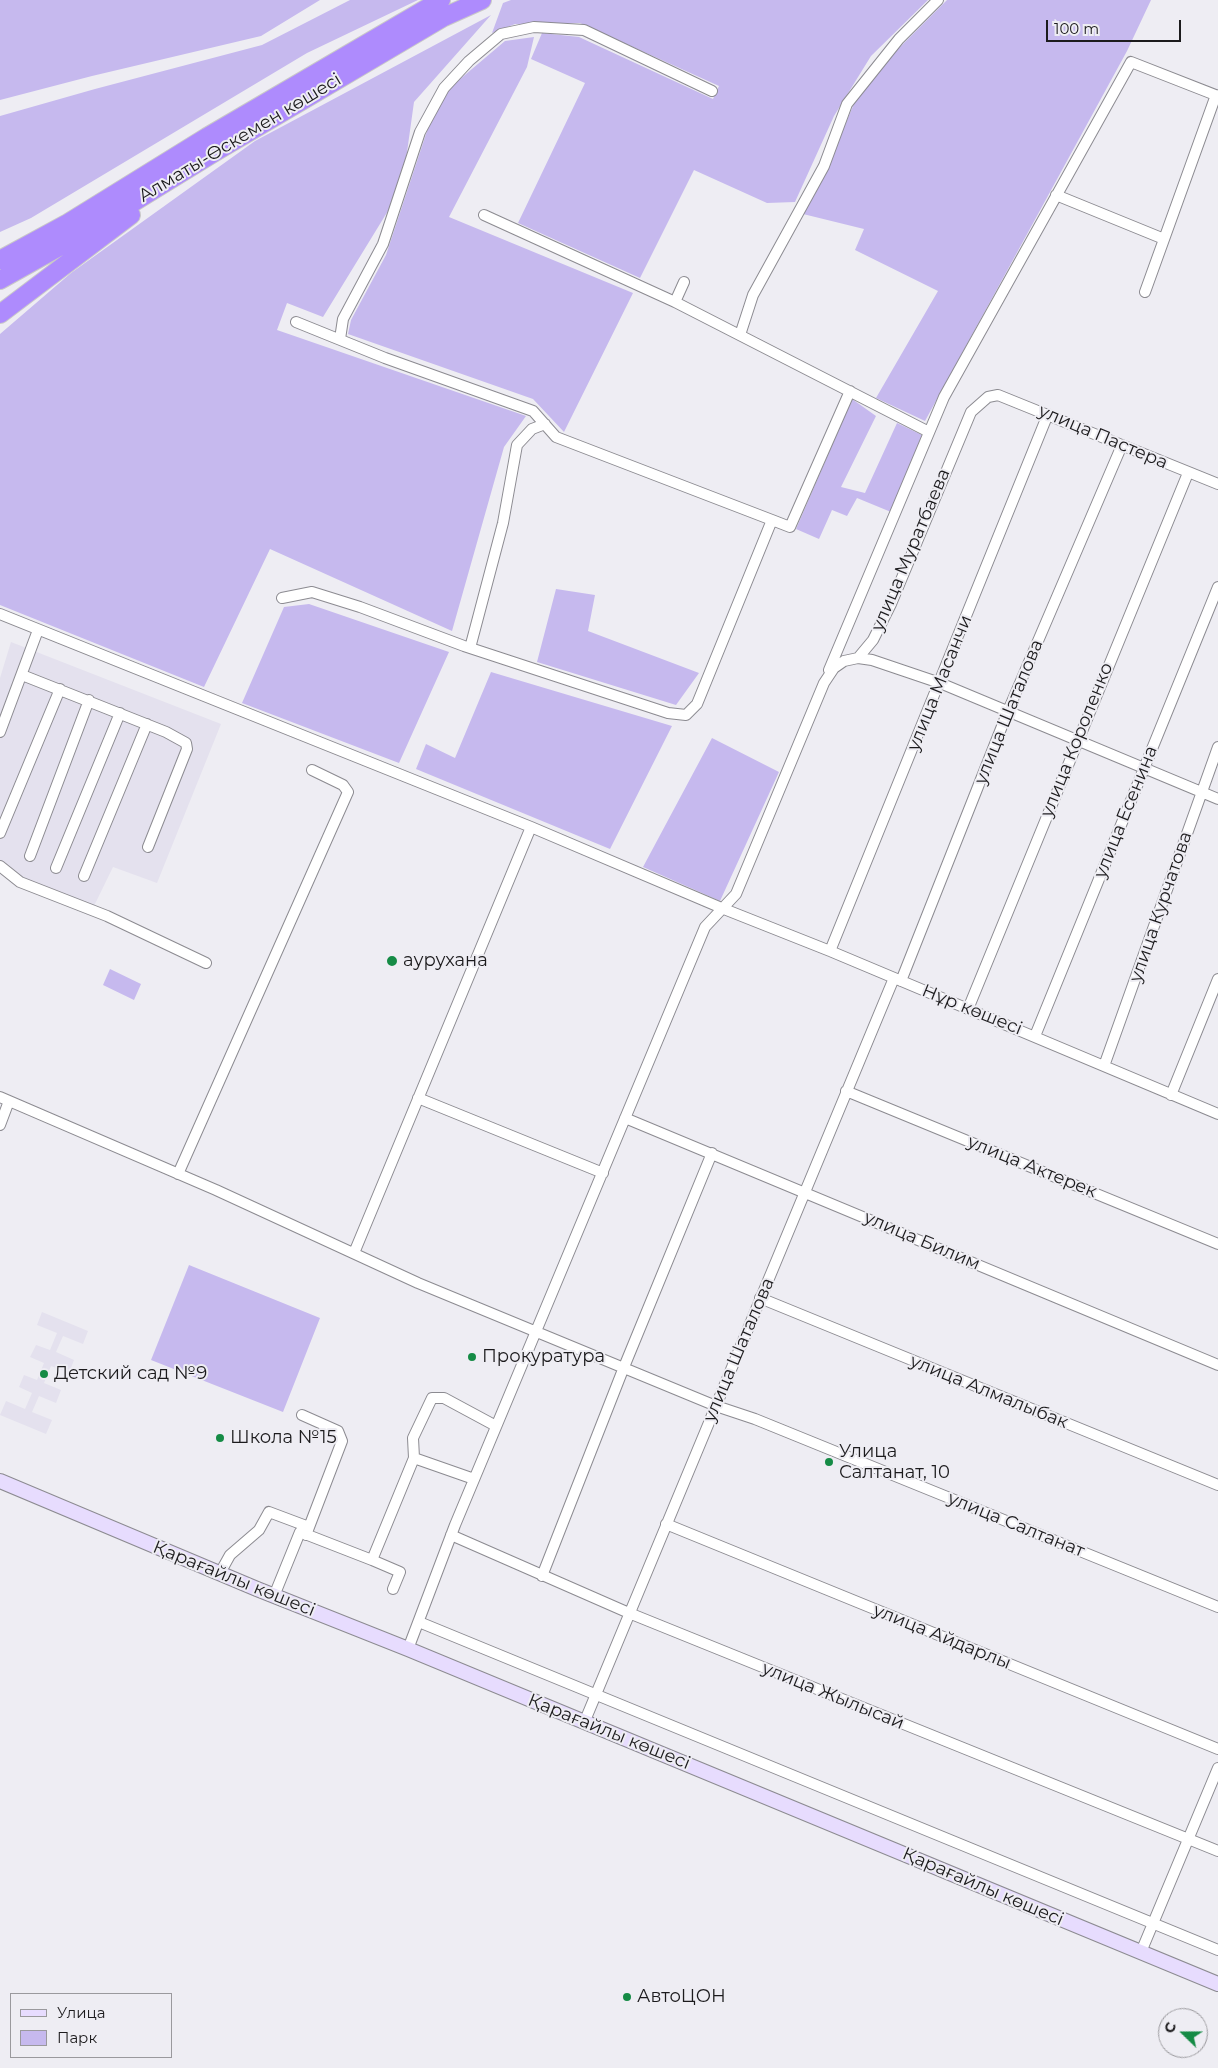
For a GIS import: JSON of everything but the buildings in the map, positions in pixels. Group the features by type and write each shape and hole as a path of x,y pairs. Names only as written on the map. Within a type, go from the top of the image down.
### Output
{"highway":[{"name":"Алматы-Өскемен көшесі","path":"0,280 76,237 211,145 441,0"},
{"name":"Алматы-Өскемен көшесі","path":"0,260 444,17 482,0"},
{"path":"0,314 211,145"}],"street":[{"path":"740,335 753,295 824,166 847,104 899,39 938,0"},
{"path":"340,339 343,319 383,244 420,132 444,88 469,61 501,34 534,27 584,30 712,91"},
{"path":"824,683 944,397 1131,62 1217,96 1145,292"},
{"path":"1056,195 1164,238"},
{"path":"484,214 675,302 929,432"},
{"path":"675,302 684,282"},
{"path":"296,322 385,358 533,411 556,437 790,527 850,391"},
{"name":"улица Пастера","path":"988,397 998,394 1218,484"},
{"name":"улица Муратбаева","path":"408,1649 451,1535 535,1330 603,1173 705,927 724,909 736,894 824,683 834,668 844,661 858,658 873,640 891,604 971,412 988,397"},
{"name":"улица Масанчи","path":"830,951 1048,414"},
{"path":"470,648 503,524 517,445 532,429 545,424"},
{"name":"улица Шаталова","path":"584,1723 846,1091 898,979 1008,712 1122,445"},
{"name":"улица Короленко","path":"968,1009 1188,473"},
{"path":"282,598 312,592 360,607 470,648 668,713 686,715 697,704 772,520"},
{"name":"улица Есенина","path":"1035,1036 1218,587"},
{"name":"Нұр көшесі","path":"0,614 531,827 1218,1114"},
{"path":"0,732 38,630"},
{"path":"858,658 872,660 940,683 1218,799"},
{"path":"22,675 181,738 186,743 187,746 148,847"},
{"path":"0,833 60,689"},
{"path":"30,856 88,700"},
{"path":"56,868 120,713"},
{"path":"84,876 147,724"},
{"name":"улица Курчатова","path":"1104,1066 1218,747"},
{"path":"178,1174 348,792 343,785 312,770"},
{"path":"354,1253 531,827"},
{"path":"0,866 20,882 107,916 206,963"},
{"path":"1171,1095 1218,979"},
{"name":"улица Актерек","path":"846,1091 1218,1244"},
{"path":"418,1098 603,1173"},
{"path":"0,1125 5,1099"},
{"name":"улица Салтанат","path":"5,1099 178,1174 418,1283 716,1406 1218,1607"},
{"name":"улица Билим","path":"625,1118 1218,1365"},
{"path":"542,1576 624,1367 712,1153"},
{"name":"улица Алмалыбак","path":"760,1298 1218,1485"},
{"path":"372,1560 414,1458 413,1438 432,1398 444,1398 496,1426"},
{"path":"302,1416 338,1431 342,1440 307,1531"},
{"path":"414,1458 474,1479"},
{"name":"Қарағайлы көшесі","path":"0,1481 274,1596 408,1649 1218,1984"},
{"path":"220,1573 230,1555 260,1530 269,1512 400,1572 393,1590"},
{"name":"улица Айдарлы","path":"666,1524 1218,1749"},
{"path":"274,1596 300,1532 307,1531"},
{"name":"улица Жылысай","path":"451,1535 630,1613 1218,1851"},
{"path":"418,1622 1218,1950"},
{"path":"1141,1952 1218,1768"}],"shaded area":[{"path":"11,642 221,724 157,883 113,867 94,906 27,880 0,861 0,678"},
{"name":"Детский сад №9","path":"42,1312 88,1331 83,1344 63,1336 56,1352 74,1360 69,1373 51,1366 44,1383 61,1390 56,1403 39,1396 32,1412 52,1420 46,1434 0,1415 6,1401 25,1409 32,1393 19,1387 24,1375 37,1380 44,1363 30,1357 36,1345 50,1350 57,1333 37,1325"}],"green space":[{"path":"0,0 320,0 261,36 0,100"},
{"path":"350,0 418,0 307,53 31,218 0,232 0,116 262,45"},
{"path":"511,0 928,0 871,56 834,116 795,202 767,203 694,170 640,278 518,223 585,83 531,59 542,33 579,37 713,99 719,86 580,23 515,24 492,33 503,3"},
{"path":"947,0 1151,0 1127,51 925,421 876,398 938,291 855,250 864,229 803,214 824,174 862,85"},
{"path":"491,15 414,102 402,188 323,317 287,303 277,330 526,416 504,447 452,631 270,549 204,687 0,605 0,334 71,273 255,141"},
{"path":"534,37 527,67 449,217 633,293 564,432 533,399 348,334 351,320 386,255 428,128 446,91 505,41"},
{"path":"852,399 876,416 841,487 865,493 897,423 922,435 891,512 857,498 847,516 832,510 819,539 796,529"},
{"path":"556,589 595,595 588,631 699,673 676,705 537,662"},
{"path":"309,604 449,652 399,763 242,703 284,607"},
{"path":"491,672 672,726 610,849 416,769 426,744 455,758"},
{"path":"712,738 779,772 720,901 643,867"},
{"path":"110,969 141,984 134,1000 103,985"},
{"path":"189,1265 320,1318 283,1412 151,1360"}],"place":[{"name":"аурухана","path":"392,961"},
{"name":"Прокуратура","path":"472,1357"},
{"name":"Детский сад №9","path":"44,1374"},
{"name":"Школа №15","path":"220,1438"},
{"name":"Улица Салтанат, 10","path":"829,1462"},
{"name":"АвтоЦОН","path":"627,1997"}]}
